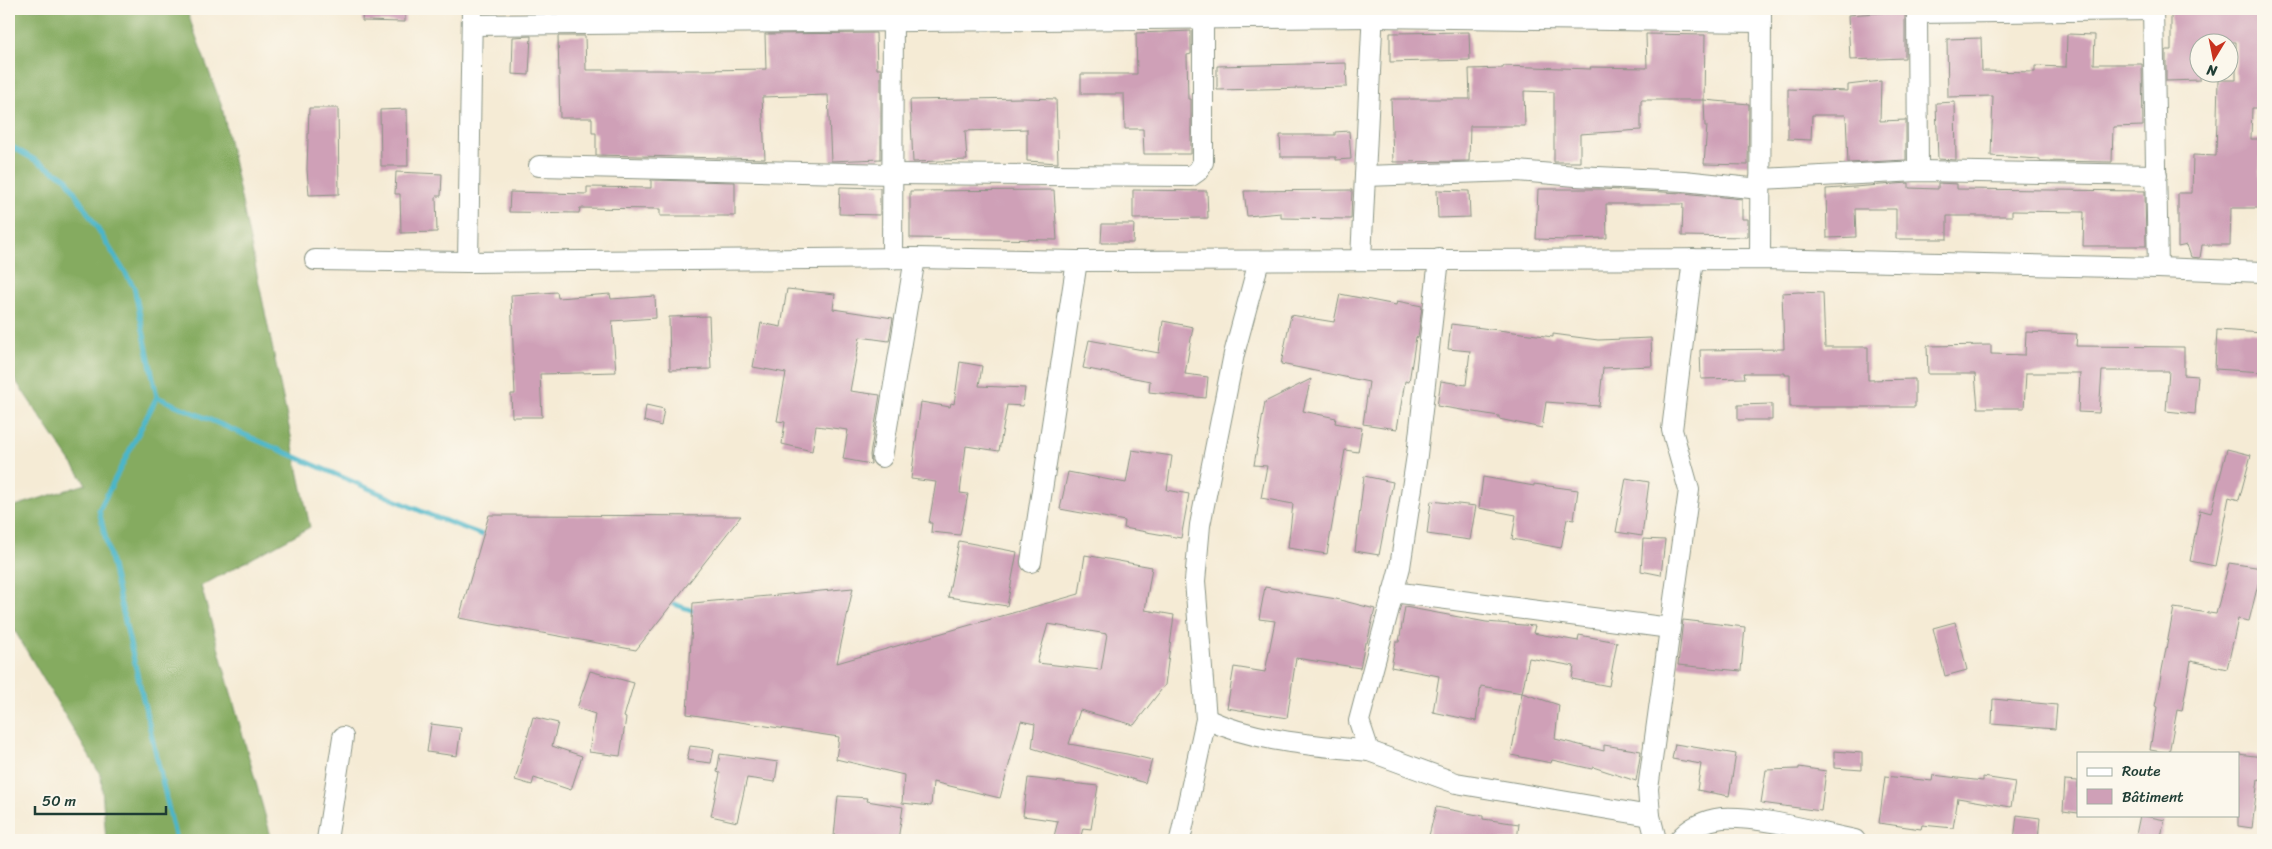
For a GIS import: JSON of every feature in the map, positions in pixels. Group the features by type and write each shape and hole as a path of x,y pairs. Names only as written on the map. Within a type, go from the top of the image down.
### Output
{"street":[{"path":"1918,171 1917,11 2153,9 2158,175 2158,268"},
{"path":"1361,259 1373,13"},
{"path":"468,262 472,17 1373,13 1760,15 1760,259"},
{"path":"539,166 893,174 1191,176 1198,171 1203,162 1203,14"},
{"path":"892,260 893,15"},
{"path":"1365,176 1517,171 1576,176 1760,184 1918,171 2158,175"},
{"path":"315,260 468,262 892,260 915,258 1077,261 1760,259 2263,272"},
{"path":"882,457 915,258"},
{"path":"1369,751 1359,721 1400,567 1417,455 1439,259"},
{"path":"1656,840 1650,816 1648,789 1689,490 1672,430 1693,259"},
{"path":"1031,562 1077,261"},
{"path":"1180,840 1206,719 1195,581 1200,525 1234,354 1259,261"},
{"path":"1394,592 1670,628"},
{"path":"1206,719 1230,730 1310,744 1369,751 1456,783 1650,816"},
{"path":"327,840 342,737"},
{"path":"1679,840 1701,823 1722,818 1754,820 1855,840"}],"green space":[{"path":"9,9 186,9 222,107 310,527 201,586 272,840 106,840 101,776 9,621 9,508 86,484 9,371"}],"building":[{"path":"363,9 405,9 405,22 362,21"},
{"path":"2171,9 2261,9 2260,80 2262,108 2252,108 2251,139 2261,139 2259,192 2263,192 2263,208 2231,208 2230,245 2202,245 2200,258 2191,257 2187,245 2178,247 2178,193 2192,193 2193,155 2216,156 2218,82 2240,82 2240,32 2190,32 2190,80 2166,81 2166,50 2171,50"},
{"path":"1905,11 1905,58 1850,60 1848,15"},
{"path":"1191,31 1191,54 1187,55 1188,99 1191,99 1191,154 1144,154 1143,129 1125,129 1124,94 1081,94 1081,74 1137,74 1136,33"},
{"path":"1469,32 1470,60 1390,62 1390,33"},
{"path":"876,33 877,69 881,69 881,159 831,161 828,95 762,97 765,159 596,155 596,133 592,133 592,118 560,118 558,36 585,36 586,70 705,70 766,69 765,34"},
{"path":"1646,34 1705,35 1704,100 1641,100 1641,130 1580,134 1580,162 1554,162 1554,92 1524,91 1525,126 1470,126 1469,161 1393,162 1391,99 1470,99 1469,69 1503,68 1503,66 1591,69 1590,67 1647,68"},
{"path":"2067,34 2095,35 2094,64 2142,64 2143,126 2113,127 2112,162 2040,161 2040,159 1991,156 1993,96 1948,97 1947,39 1981,38 1982,71 2035,72 2035,66 2066,67"},
{"path":"531,36 529,75 512,74 513,37"},
{"path":"1346,63 1347,87 1217,90 1217,66"},
{"path":"1881,81 1880,121 1906,120 1906,160 1848,163 1846,115 1812,115 1811,140 1788,139 1788,89 1848,91 1848,85"},
{"path":"1056,99 1058,163 1027,161 1027,129 965,131 967,160 913,162 910,100"},
{"path":"1704,100 1749,104 1748,165 1704,164 1707,126 1705,126"},
{"path":"1955,102 1956,160 1938,159 1936,103"},
{"path":"309,108 338,108 339,194 309,195 307,169"},
{"path":"407,109 408,166 381,166 380,110"},
{"path":"1349,131 1351,159 1336,160 1336,157 1281,157 1280,135 1335,135 1335,132"},
{"path":"396,172 442,174 441,196 436,196 437,232 401,233 400,194 395,194"},
{"path":"651,180 735,182 735,216 660,216 660,209 580,208 579,213 509,212 510,192 587,194 587,187 651,188"},
{"path":"1909,183 1909,188 1938,189 1938,183 1957,184 1957,189 2145,191 2146,246 2083,246 2084,212 2012,211 2012,216 1947,216 1947,239 1896,239 1896,209 1855,209 1856,237 1827,238 1826,189"},
{"path":"840,187 880,188 880,215 839,214"},
{"path":"1538,189 1600,189 1683,193 1742,199 1742,219 1748,219 1748,237 1682,236 1683,204 1606,204 1607,238 1536,239"},
{"path":"1054,190 1057,240 910,238 910,191"},
{"path":"1133,190 1207,191 1208,218 1133,219"},
{"path":"1352,190 1351,219 1281,218 1281,213 1247,216 1244,191"},
{"path":"1437,190 1469,191 1470,217 1438,218"},
{"path":"1102,224 1134,224 1133,243 1101,243"},
{"path":"787,289 835,294 833,309 893,318 889,341 860,337 850,391 880,395 870,455 871,464 843,459 848,430 816,426 812,451 782,444 785,422 777,421 786,373 753,367 761,323 781,327"},
{"path":"557,292 558,298 610,294 611,299 655,296 656,318 612,321 616,372 540,374 542,417 512,417 511,394 515,394 511,295"},
{"path":"1782,293 1823,293 1825,347 1868,347 1868,380 1915,379 1915,407 1790,407 1790,375 1785,375 1785,373 1744,373 1745,378 1701,379 1700,350 1784,349"},
{"path":"1340,294 1396,305 1397,301 1422,306 1418,338 1416,337 1409,382 1405,381 1397,429 1363,424 1369,382 1281,364 1291,315 1334,322"},
{"path":"709,316 711,369 670,370 669,317"},
{"path":"1163,321 1193,327 1185,374 1208,377 1206,398 1149,392 1150,381 1083,368 1089,340 1159,353"},
{"path":"1451,324 1553,337 1553,334 1598,340 1651,338 1652,366 1603,368 1599,406 1546,402 1542,428 1499,419 1499,416 1437,406 1441,381 1466,385 1470,351 1448,349"},
{"path":"2217,330 2263,333 2263,372 2215,369"},
{"path":"2026,332 2077,334 2076,346 2184,347 2184,375 2198,376 2195,414 2166,411 2169,371 2102,371 2099,413 2078,412 2080,373 2026,373 2024,408 1978,408 1975,374 1928,374 1927,346 1991,345 1991,354 2025,355"},
{"path":"960,362 982,366 979,386 1025,388 1023,406 1007,405 999,451 966,446 960,493 968,494 960,535 931,532 932,523 929,523 936,482 911,479 921,402 950,407 951,403 954,404"},
{"path":"1311,379 1303,411 1336,418 1335,423 1362,428 1358,452 1345,450 1327,554 1288,548 1293,504 1261,498 1267,466 1254,465 1265,402"},
{"path":"1772,404 1772,420 1738,420 1738,405"},
{"path":"646,405 664,409 661,426 644,421"},
{"path":"2227,449 2251,455 2239,500 2229,497 2215,566 2190,561 2200,510 2211,513"},
{"path":"1132,450 1172,456 1167,490 1189,494 1181,538 1124,528 1125,521 1060,509 1068,472 1126,483"},
{"path":"1364,476 1393,482 1379,555 1355,551"},
{"path":"1483,477 1534,486 1534,484 1578,490 1574,520 1567,519 1561,548 1512,539 1516,515 1479,508"},
{"path":"1626,478 1649,482 1642,536 1616,532"},
{"path":"1431,501 1476,506 1470,540 1427,534"},
{"path":"489,515 741,516 636,650 459,618"},
{"path":"1643,539 1665,540 1661,575 1641,571"},
{"path":"959,541 1017,552 1007,606 948,597"},
{"path":"1085,555 1152,567 1145,610 1174,615 1165,685 1134,725 1080,710 1069,744 1152,760 1145,783 1032,748 1035,724 1021,721 1000,798 933,782 931,806 902,803 904,775 836,759 839,737 687,714 693,603 853,588 837,663 1079,594","holes":["1048,624 1107,634 1101,670 1037,663"]},
{"path":"2229,563 2262,568 2249,621 2238,619 2227,669 2191,661 2182,711 2177,710 2169,752 2150,750 2157,707 2155,706 2174,608 2216,614"},
{"path":"1265,587 1336,599 1375,609 1360,668 1296,658 1287,718 1227,708 1234,667 1265,672 1275,621 1259,619"},
{"path":"1405,607 1486,622 1535,626 1533,633 1578,641 1579,635 1617,642 1609,686 1572,679 1574,666 1529,658 1522,693 1481,686 1476,721 1433,712 1439,676 1391,667 1396,642 1399,642"},
{"path":"1683,620 1745,627 1741,671 1678,665"},
{"path":"1955,622 1967,670 1945,676 1933,628"},
{"path":"590,671 634,683 624,717 626,718 620,756 589,752 595,714 577,708"},
{"path":"1522,693 1559,705 1555,739 1604,751 1604,745 1641,751 1636,781 1593,767 1592,769 1552,760 1551,763 1511,755"},
{"path":"1993,699 2057,705 2055,729 1992,724"},
{"path":"533,717 558,723 552,746 582,756 571,790 534,778 532,785 515,780"},
{"path":"431,724 461,728 457,756 427,752"},
{"path":"1675,744 1736,754 1729,796 1697,790 1701,764 1672,759"},
{"path":"690,746 714,749 711,763 687,760"},
{"path":"1834,751 1862,753 1862,770 1834,768"},
{"path":"720,754 778,762 775,782 747,778 737,822 711,816 720,773 717,772"},
{"path":"2240,754 2263,757 2263,780 2258,779 2252,828 2238,826 2238,816 2240,816"},
{"path":"1799,767 1826,771 1821,811 1761,803 1766,770 1799,769"},
{"path":"1933,775 1983,781 1983,777 2015,782 2011,807 1958,798 1953,828 1922,825 1921,829 1879,823 1885,776 1932,781"},
{"path":"1028,778 1098,786 1091,829 1083,828 1080,840 1053,840 1058,821 1023,816"},
{"path":"2065,780 2077,781 2077,813 2063,811"},
{"path":"838,796 868,798 867,801 903,807 898,840 870,840 834,836"},
{"path":"1436,807 1483,816 1483,819 1519,824 1517,840 1428,840"},
{"path":"2017,815 2040,818 2038,840 2014,840"},
{"path":"2140,816 2165,820 2160,840 2135,840"}],"waterway":[{"path":"9,145 66,178 134,287 157,397 99,510 176,840"},
{"path":"157,397 430,515 488,537"},
{"path":"668,602 697,612"}]}
